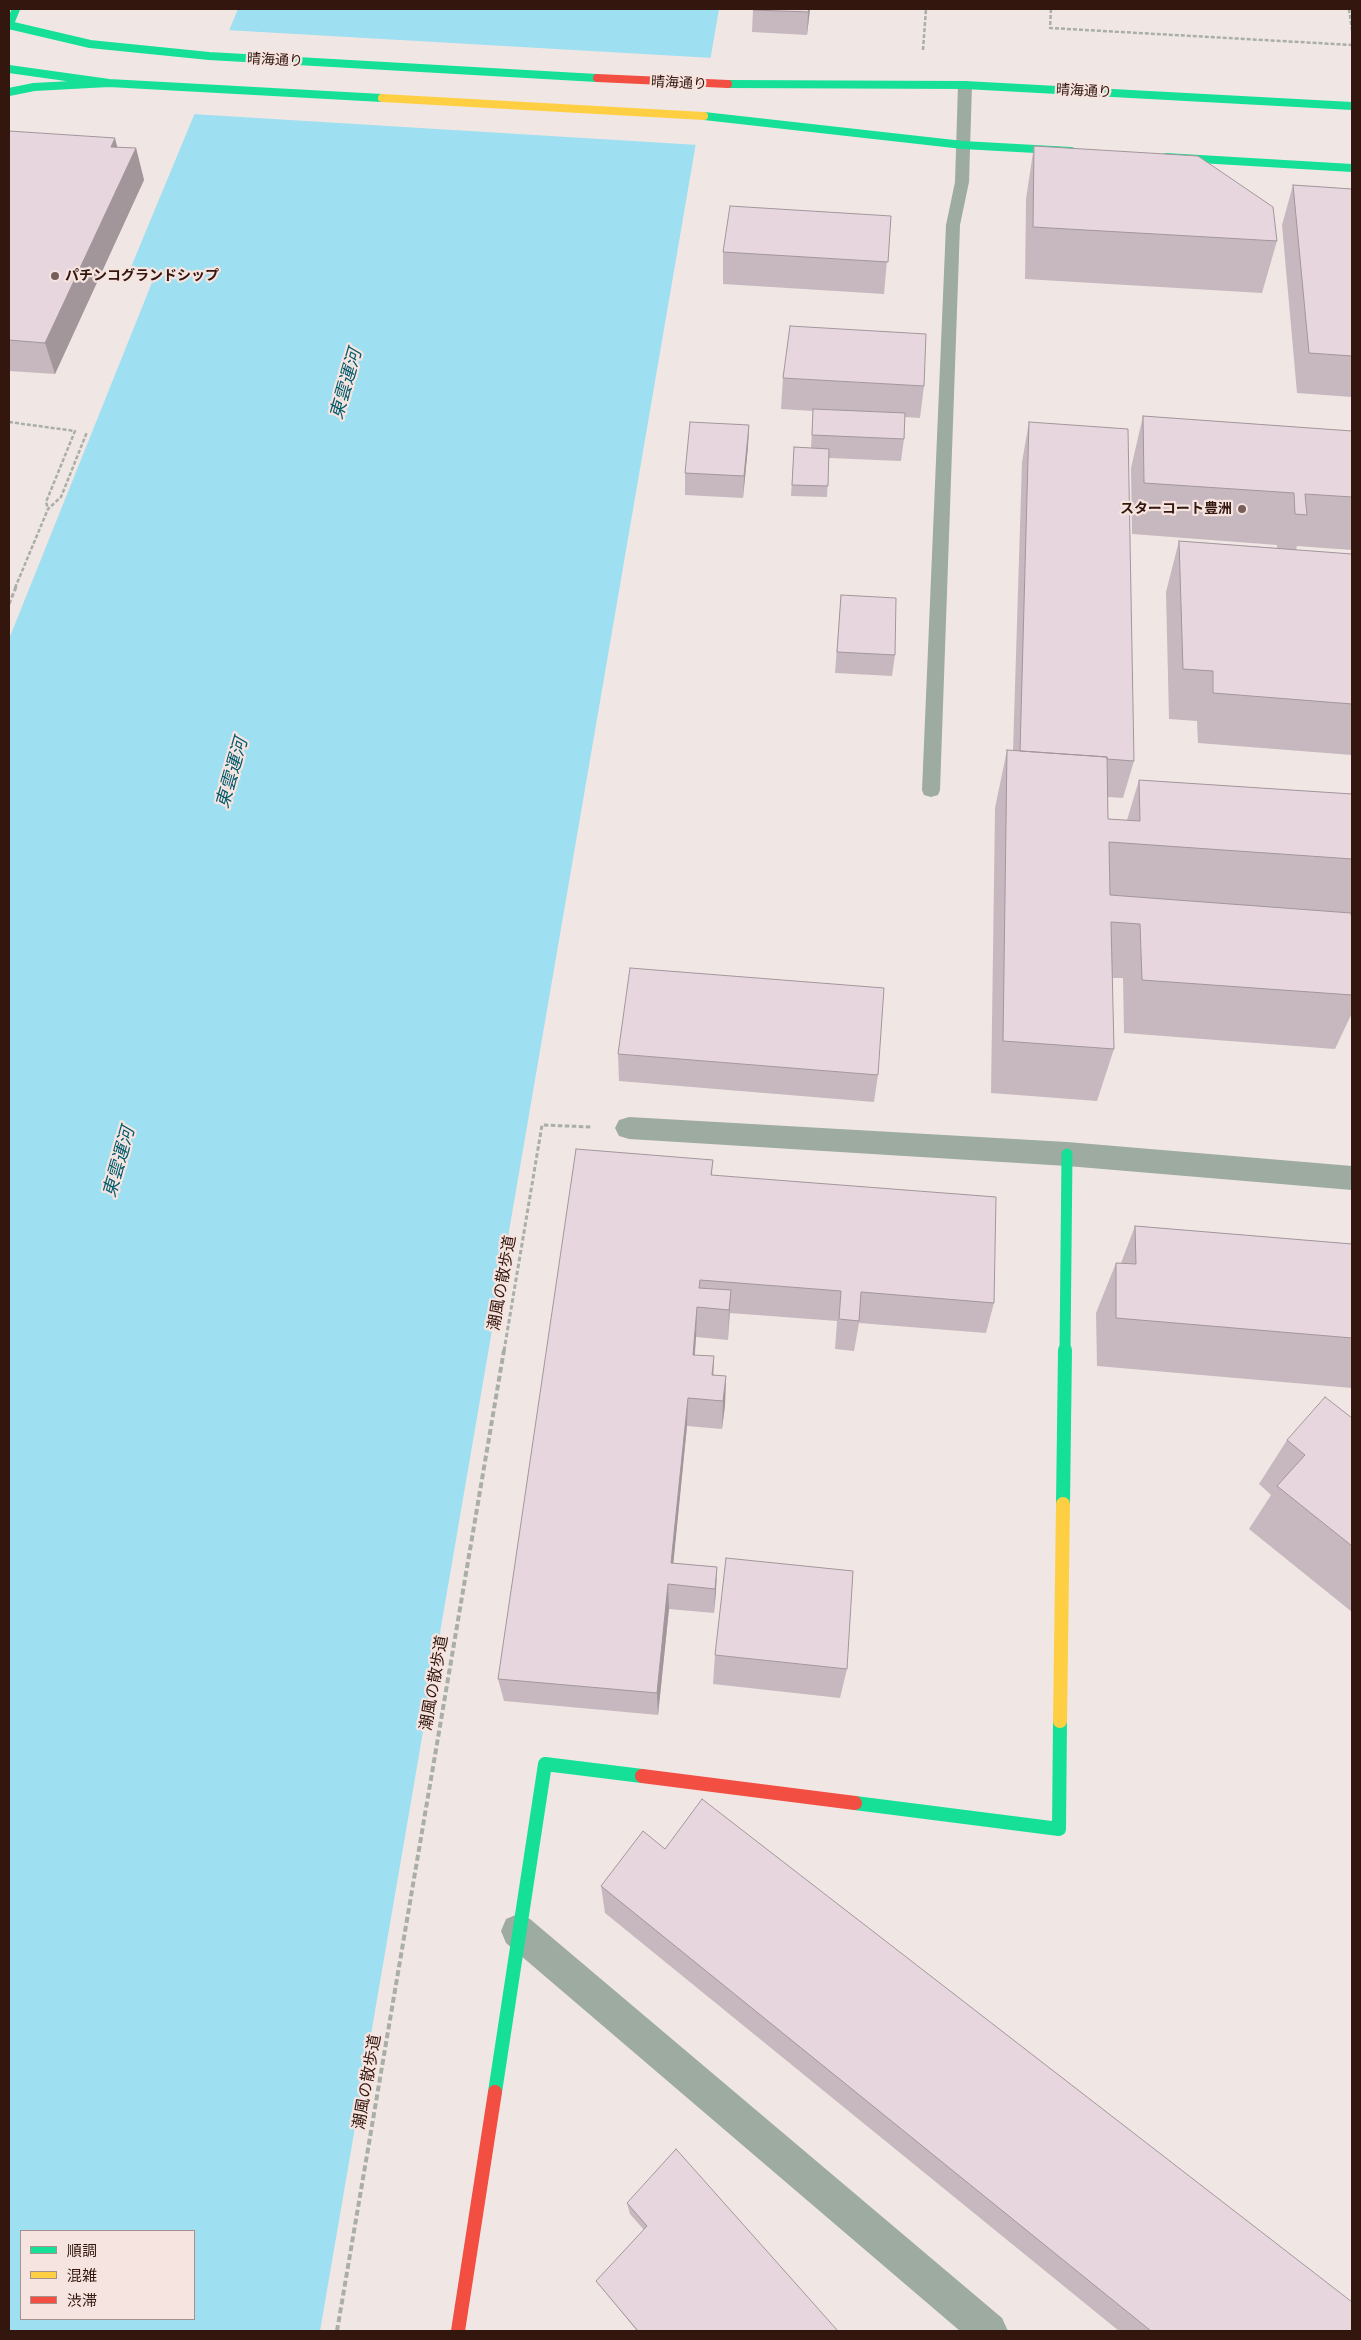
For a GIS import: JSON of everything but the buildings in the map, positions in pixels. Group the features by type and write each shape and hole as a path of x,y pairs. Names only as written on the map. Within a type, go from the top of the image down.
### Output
{"main road":[{"path":"9,25 16,9"},
{"name":"晴海通り","path":"9,25 90,44 209,56 709,84 965,85 1352,106"},
{"name":"晴海通り","path":"9,70 109,83 706,116 963,145 1083,152"},
{"path":"9,92 34,87 109,83"},
{"path":"1153,156 1352,168"},
{"path":"458,2331 518,1931 546,1764 1059,1829 1067,1154"}],"street":[{"path":"630,1128 1067,1154 1352,1178"},
{"path":"518,1931 989,2331"}],"lane":[{"path":"931,790 953,225 962,182 965,85"}],"path":[{"path":"923,50 926,9"},
{"path":"1051,9 1050,28 1352,45"},
{"path":"1349,9 1352,30"},
{"path":"9,422 75,431 46,502 48,509"},
{"path":"9,604 48,509 61,497 87,432"},
{"name":"潮風の散歩道","path":"337,2331 542,1125 630,1128"}],"water":[{"name":"東雲運河","path":"238,9 719,9 320,2331 9,2331 9,639 157,270 131,267"}],"pier":[{"path":"226,30 713,58 698,145 192,114"}],"traffic: fast":[{"path":"9,26 16,9"},
{"path":"9,25 90,44 209,56 597,78"},
{"path":"9,69 109,83 382,98"},
{"path":"9,92 34,87 109,83"},
{"path":"728,84 965,85 1352,106"},
{"path":"704,116 963,145 1071,151"},
{"path":"1166,157 1352,168"},
{"path":"1063,1504 1067,1154"},
{"path":"855,1803 1059,1829 1060,1721"},
{"path":"495,2092 545,1764 642,1776"}],"traffic: slow":[{"path":"382,98 704,116"},
{"path":"1060,1721 1063,1504"}],"traffic: jam":[{"path":"597,78 728,84"},
{"path":"642,1776 855,1803"},
{"path":"458,2331 495,2092"}],"place":[{"name":"パチンコグランドシップ","path":"55,276"},
{"name":"スターコート豊洲","path":"1242,509"}]}
